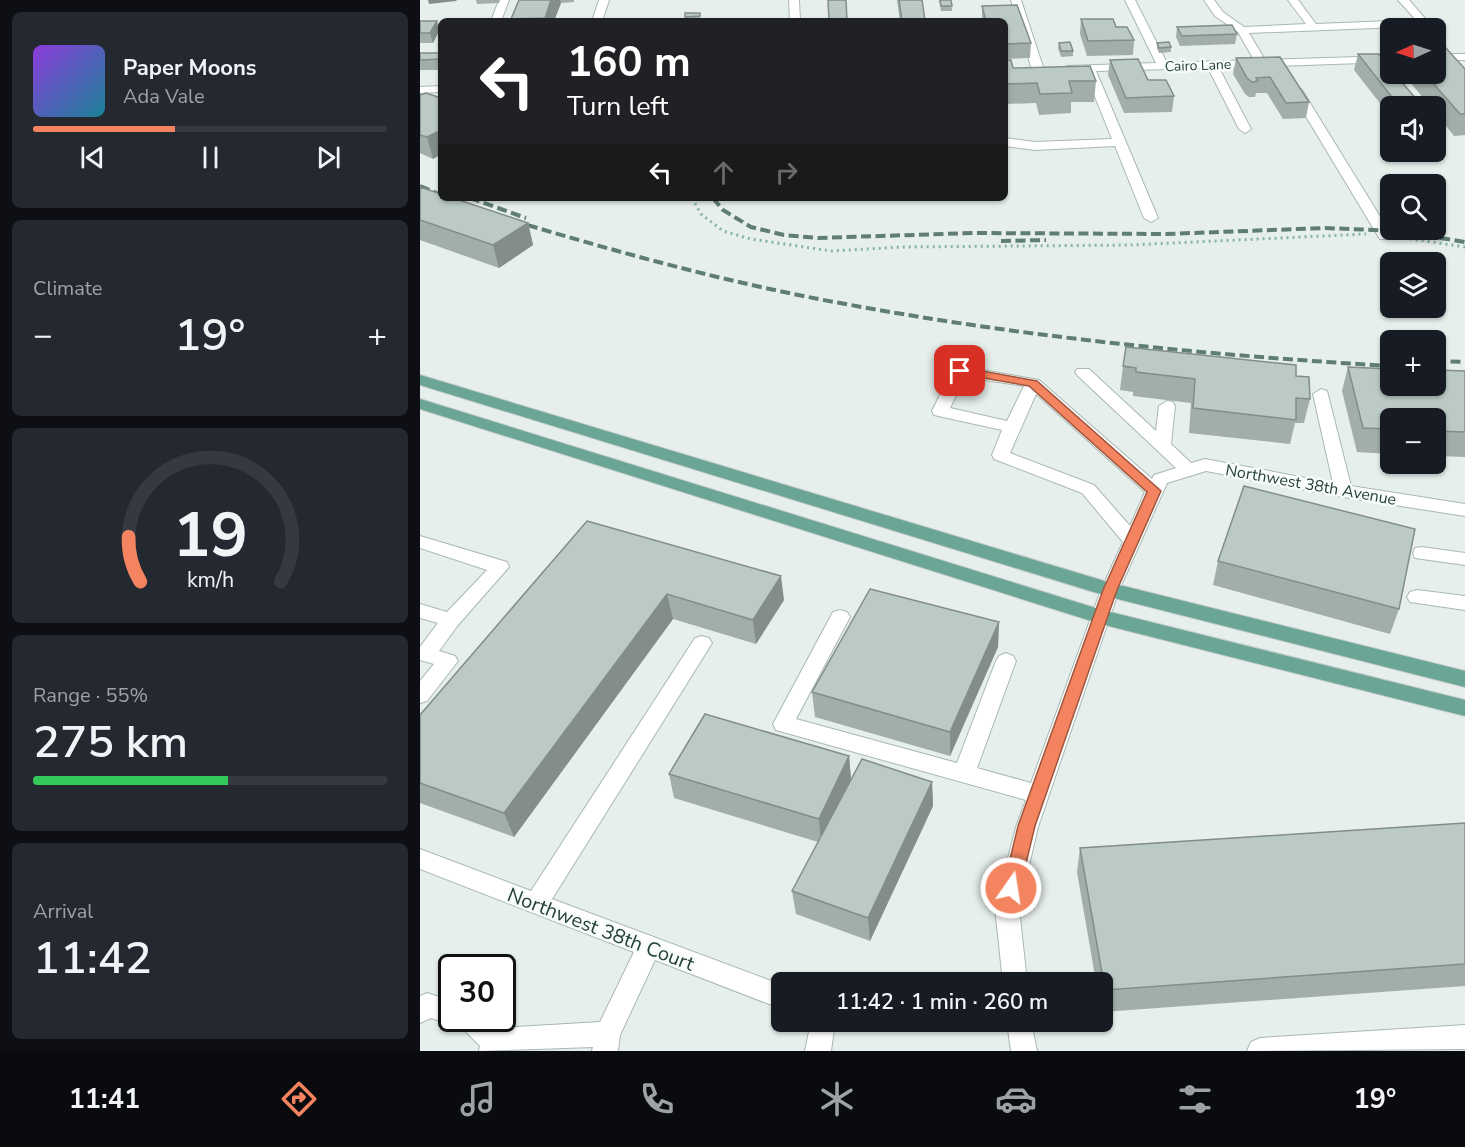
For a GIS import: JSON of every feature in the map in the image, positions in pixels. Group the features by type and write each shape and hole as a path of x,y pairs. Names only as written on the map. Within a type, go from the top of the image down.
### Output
{"main road":[{"path":"420,381 1110,590 1465,679"},
{"path":"420,405 1101,616 1465,708"}],"street":[{"path":"497,18 504,0"},
{"path":"598,18 604,0"},
{"path":"795,0 795,18"},
{"name":"Cairo Lane","path":"1016,0 1043,70 1261,63 1285,72 1380,60"},
{"path":"1130,0 1163,66"},
{"path":"1209,0 1219,14 1242,30 1261,63"},
{"path":"1293,0 1313,27"},
{"path":"1242,30 1424,23 1403,0"},
{"path":"1446,57 1465,57"},
{"path":"1212,65 1245,129"},
{"path":"1446,67 1451,72"},
{"path":"1089,69 1151,218"},
{"path":"1285,72 1380,228"},
{"path":"420,90 438,89"},
{"path":"1008,142 1035,146 1119,142"},
{"path":"1012,427 940,411 960,371 1033,384 1157,485 1110,590 1020,849 1007,908 1014,972"},
{"path":"1083,372 1188,470"},
{"path":"1033,384 1000,454 1088,489 1132,541"},
{"path":"1321,394 1343,490"},
{"path":"1162,446 1167,406"},
{"name":"Northwest 38th Avenue","path":"1157,485 1188,470 1205,465 1465,510"},
{"path":"420,542 500,567 451,621 426,654 448,661 420,695"},
{"path":"1422,554 1465,559"},
{"path":"1417,597 1465,603"},
{"path":"420,611 451,621"},
{"path":"840,617 783,724 1038,794"},
{"path":"536,904 702,643"},
{"path":"964,774 1006,661"},
{"name":"Northwest 38th Court","path":"420,859 771,993"},
{"path":"480,1032 493,1046 606,1043 649,947"},
{"path":"420,1011 427,1005 438,1009"},
{"path":"818,1051 821,1032"},
{"path":"1021,1032 1024,1051"},
{"path":"1260,1051 1465,1037"}],"path":[{"path":"694,201 701,214 723,231 751,239 831,250 902,246 1130,245 1360,234 1380,236"},
{"path":"1414,240 1465,247"}],"building":[{"path":"519,0 551,0 545,18 511,18"},
{"path":"828,0 846,0 847,18 829,18"},
{"path":"899,0 922,0 925,18 902,18"},
{"path":"940,0 951,0 952,6 941,6"},
{"path":"1017,5 1031,43 1008,44 1008,18 985,18 982,6"},
{"path":"685,13 700,13 700,16 685,17"},
{"path":"1081,19 1113,19 1116,27 1127,27 1134,40 1088,41"},
{"path":"420,21 437,21 430,33 420,33"},
{"path":"1232,25 1237,34 1182,36 1177,27"},
{"path":"1070,42 1073,51 1061,51 1059,43"},
{"path":"1169,42 1171,47 1159,48 1157,43"},
{"path":"1446,48 1465,69 1465,114 1460,114 1434,84 1446,84"},
{"path":"420,53 438,53 438,59 420,60"},
{"path":"1358,54 1379,54 1380,82"},
{"path":"1280,57 1309,102 1286,103 1270,77 1256,78 1258,81 1252,82 1247,78 1236,58"},
{"path":"1138,59 1148,80 1166,80 1174,96 1126,98 1110,60"},
{"path":"1008,60 1011,60 1013,68 1090,66 1096,81 1069,81 1072,93 1040,94 1037,83 1008,84"},
{"path":"1382,84 1403,84 1414,96 1391,96"},
{"path":"426,93 438,97 438,132 427,137 420,135 420,95"},
{"path":"420,187 438,193 438,201 462,201 528,223 493,245 420,220"},
{"path":"1126,347 1296,365 1296,376 1309,377 1310,399 1296,398 1296,420 1193,408 1195,379 1136,372 1136,368 1123,366"},
{"path":"1348,367 1380,369 1380,396 1446,396 1446,370 1465,371 1465,432 1446,431 1446,408 1380,408 1380,429 1363,428"},
{"path":"1244,486 1415,529 1399,609 1218,561"},
{"path":"587,521 781,576 753,620 667,594 504,813 420,783 420,715"},
{"path":"870,589 999,622 950,732 812,692"},
{"path":"705,714 849,756 819,819 669,774"},
{"path":"862,759 932,782 868,918 792,891"},
{"path":"1465,823 1465,964 1113,989 1113,972 1102,972 1080,848"}],"railway":[{"path":"420,186 438,194"},
{"path":"478,201 526,218"},
{"path":"716,201 723,210 751,227 784,235 818,238 973,233 1166,234 1325,228 1397,231 1465,242"},
{"path":"514,221 716,277 908,315 1114,343 1380,365"},
{"path":"1001,241 1046,240"},
{"path":"1446,361 1465,362"}],"route":[{"path":"960,371 1033,384 1155,491 1110,590 1027,826 1011,888"}]}
